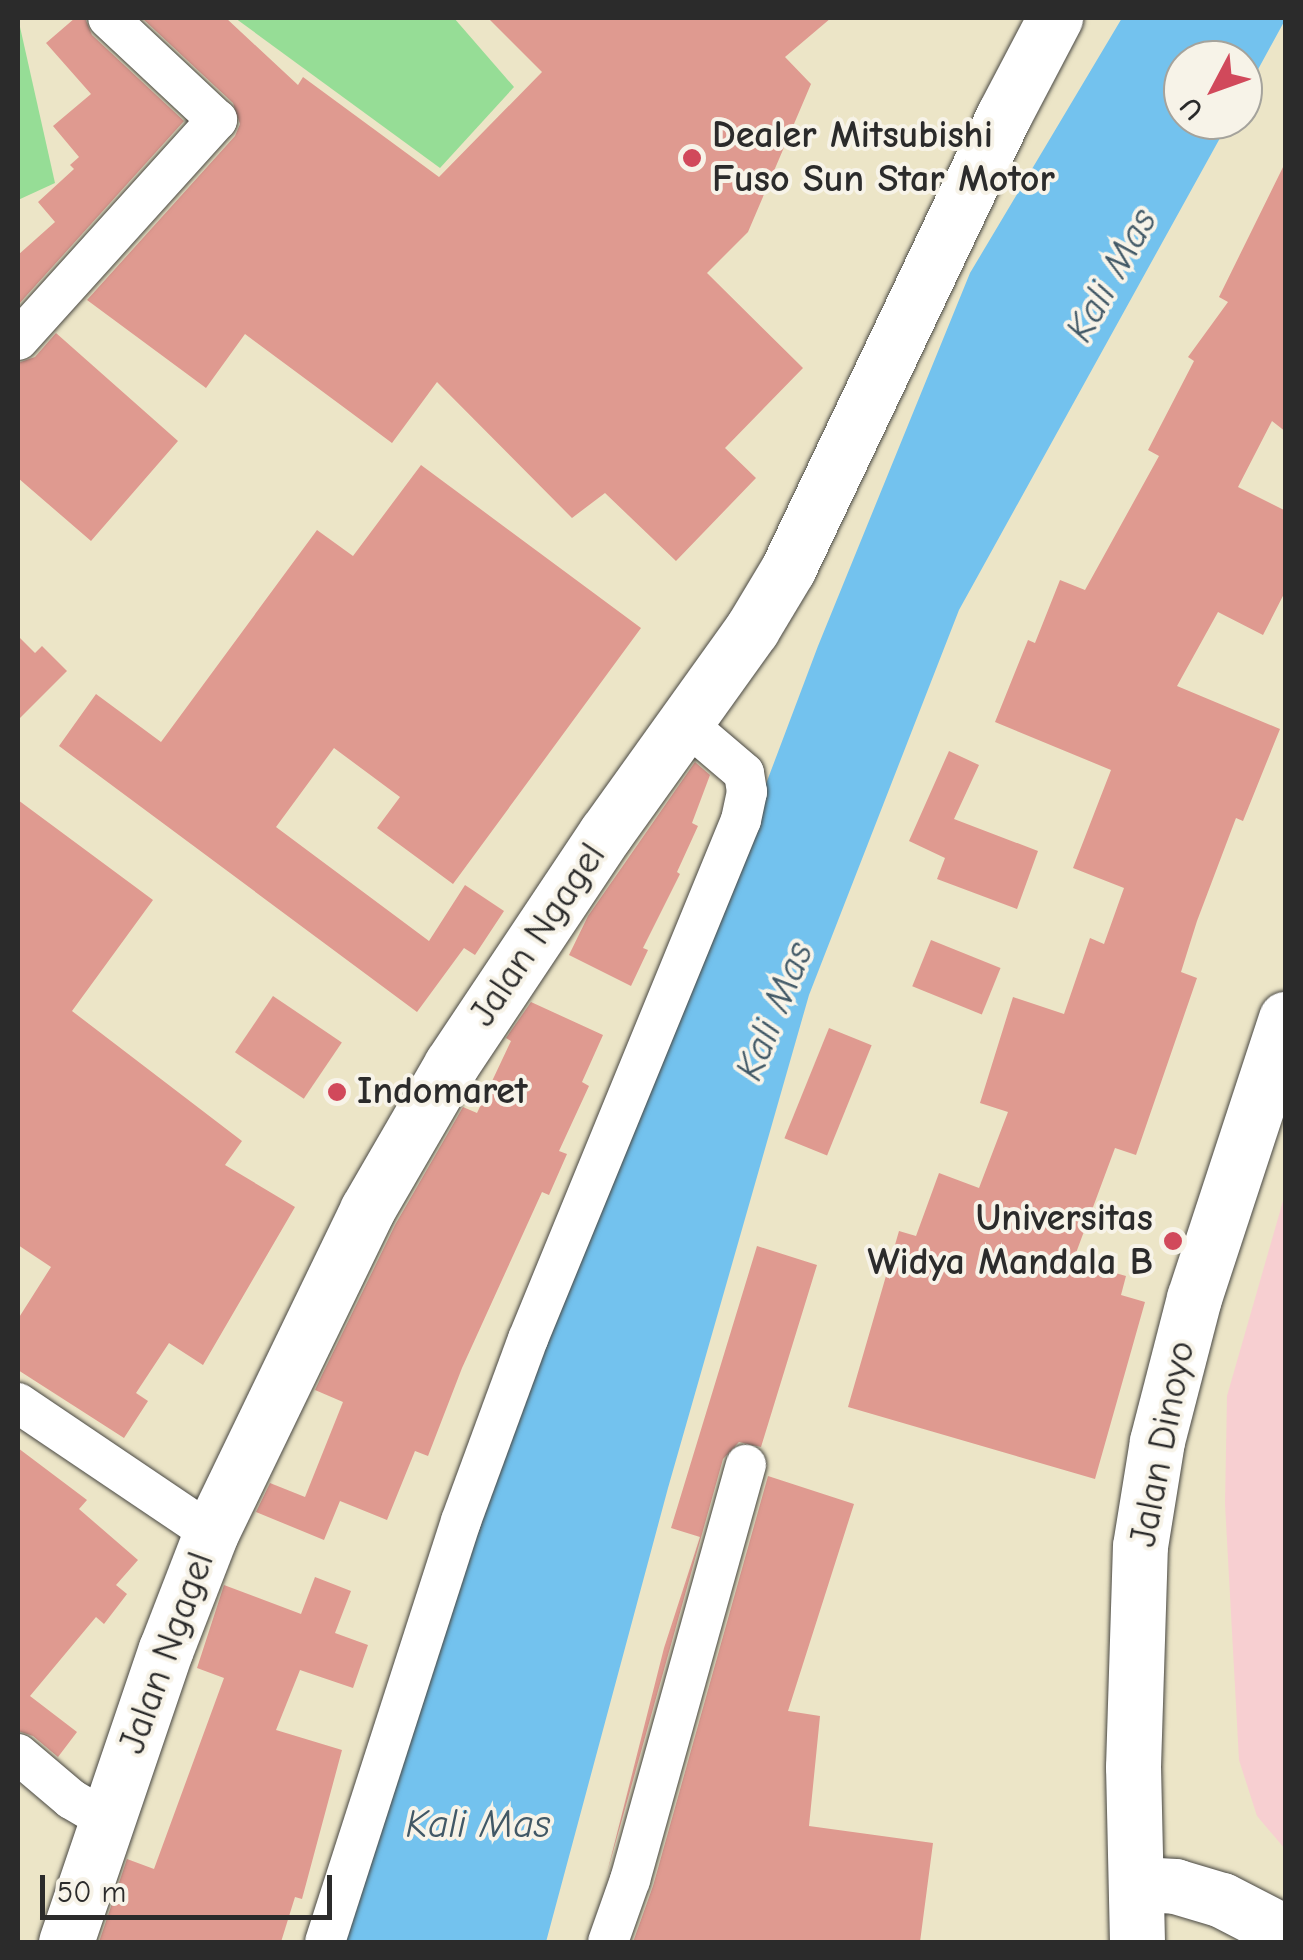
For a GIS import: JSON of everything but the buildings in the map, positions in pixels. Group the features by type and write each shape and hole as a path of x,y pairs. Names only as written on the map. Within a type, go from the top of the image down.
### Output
{"main road":[{"name":"Jalan Ngagel","path":"66,1942 211,1533 307,1328 406,1140 461,1050 684,722 752,629 788,568 1004,115 1055,18"},
{"name":"Jalan Dinoyo","path":"1137,1942 1139,1884 1133,1767 1140,1546 1157,1441 1194,1298 1286,1019"},
{"path":"1139,1884 1175,1886 1222,1900 1286,1932"}],"street":[{"path":"18,340 217,120 108,18"},
{"path":"325,1942 425,1627 508,1394 601,1153 741,820 747,792 744,772 684,722"},
{"path":"18,1404 211,1533"},
{"path":"608,1942 630,1880 746,1466"},
{"path":"18,1754 70,1799 107,1820"}],"shaded area":[{"path":"1285,1194 1285,1849 1257,1816 1239,1760 1225,1504 1227,1396"}],"green space":[{"path":"18,18 55,183 18,200"},
{"path":"235,18 454,18 514,87 440,168"}],"water":[{"name":"Kali Mas","path":"1122,18 1285,20 1263,60 1263,40 1163,40 1163,140 1219,140 959,610 809,995 668,1488 546,1942 344,1942 389,1784 623,1123 732,874 818,646 970,273"}],"place":[{"name":"Dealer Mitsubishi Fuso Sun Star Motor","path":"692,158"},
{"name":"Indomaret","path":"337,1092"},
{"name":"Universitas Widya Mandala B","path":"1173,1241"}]}
